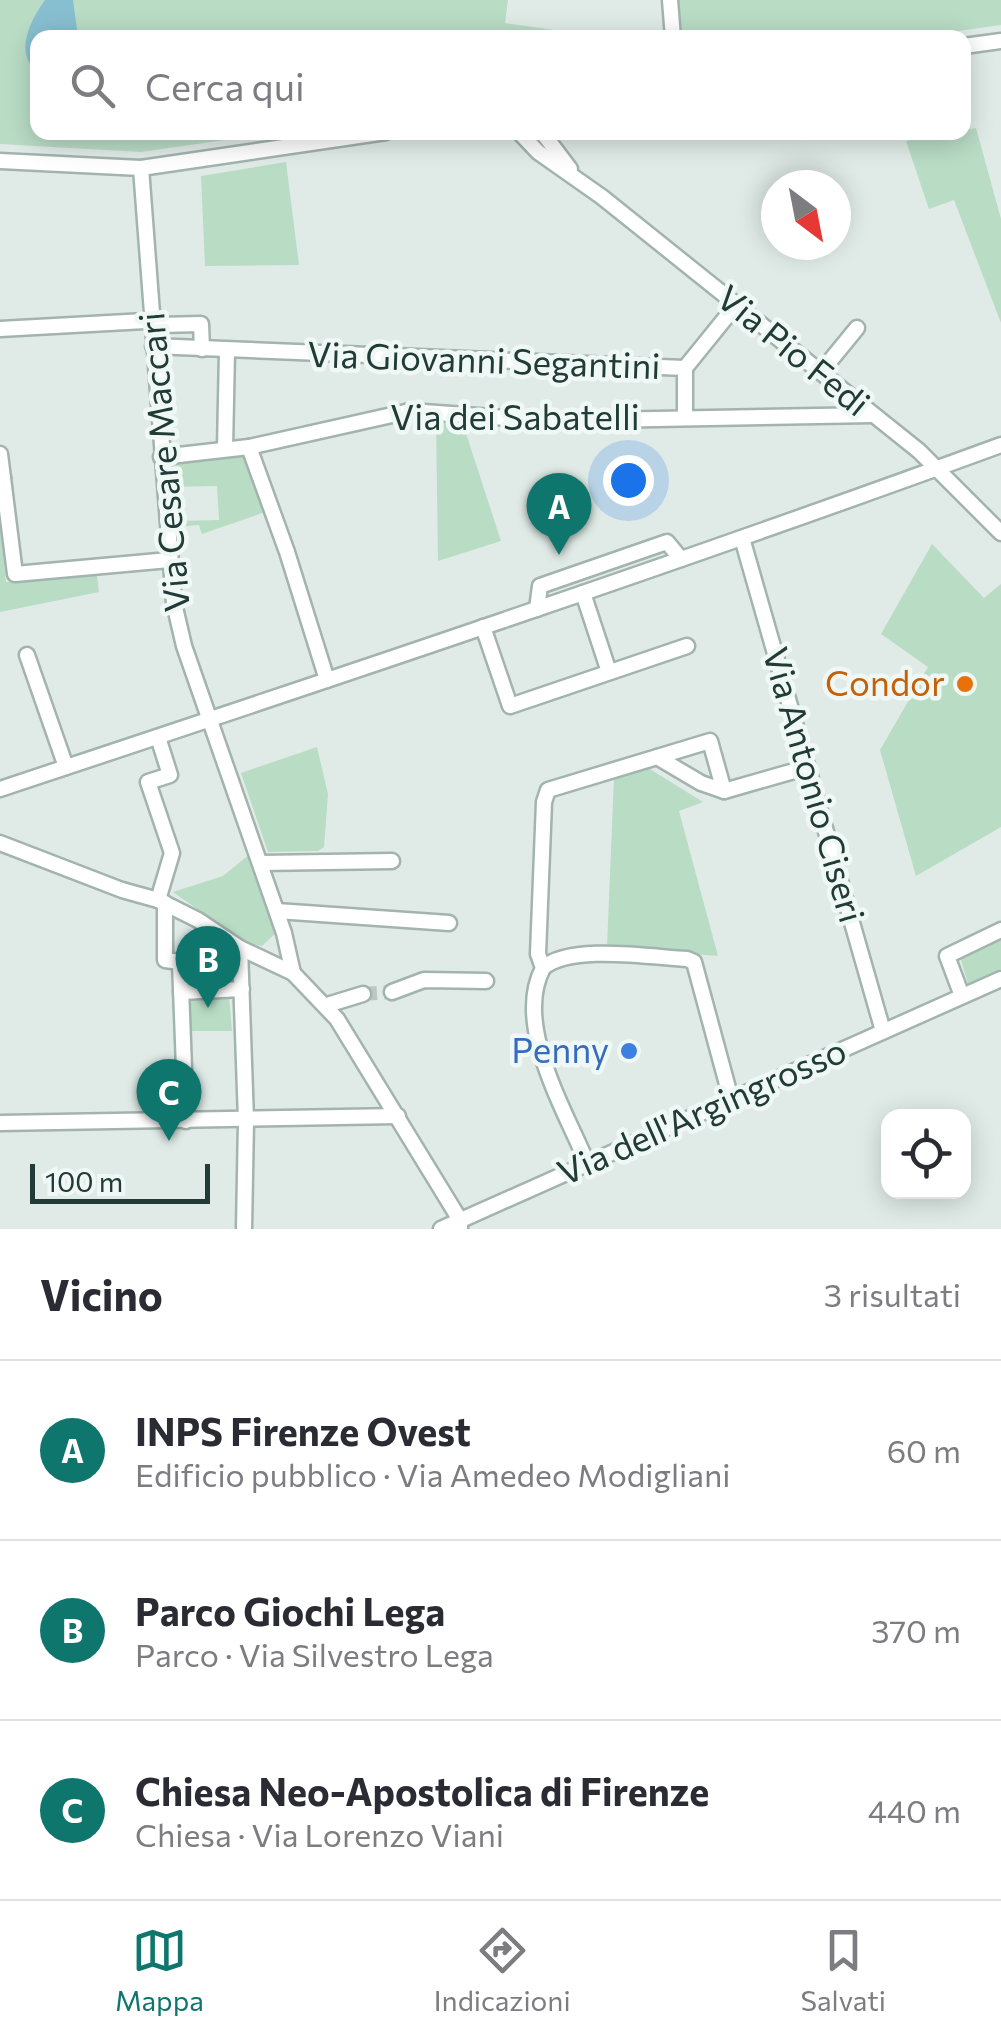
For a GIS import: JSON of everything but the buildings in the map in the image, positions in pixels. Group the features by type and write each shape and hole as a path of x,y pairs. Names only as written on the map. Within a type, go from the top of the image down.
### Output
{"street":[{"path":"670,0 672,30"},
{"path":"971,45 1001,40"},
{"path":"0,161 140,168 331,140"},
{"name":"Via Pio Fedi","path":"527,140 939,469 1001,533"},
{"name":"Via Pio Fedi","path":"548,140 577,177"},
{"path":"556,140 558,154"},
{"name":"Via Cesare Maccari","path":"140,168 174,604 184,646 277,911 293,973"},
{"name":"Via Giovanni Segantini","path":"153,346 685,368 736,305"},
{"path":"0,329 150,322 202,324 202,349"},
{"path":"814,415 830,401 826,376 857,328"},
{"path":"225,448 227,351"},
{"path":"685,368 685,418"},
{"name":"Via dei Sabatelli","path":"160,457 250,447 410,412 548,421 873,415"},
{"path":"0,789 483,628 1001,445"},
{"path":"250,447 327,680"},
{"path":"0,454 15,574 169,560"},
{"name":"Via Antonio Ciseri","path":"742,538 884,1031"},
{"path":"537,609 540,586 667,542 682,559"},
{"path":"583,593 610,672"},
{"path":"483,628 510,706 686,646"},
{"path":"27,655 66,767"},
{"path":"158,737 170,775 148,782 172,853 161,901 165,960 180,962 186,1121"},
{"path":"543,968 538,954 544,802 548,790 710,741 724,791"},
{"path":"657,757 701,783 724,791 808,767"},
{"path":"0,843 161,901 240,948 293,973 327,1006 398,1116 460,1224"},
{"path":"261,863 392,861"},
{"path":"277,911 449,923"},
{"path":"962,996 947,956 1001,930"},
{"path":"240,948 246,1120 244,1229"},
{"path":"587,1163 534,1034 537,982 543,968 558,958 603,954 687,958 694,962 732,1099"},
{"name":"Via dell'Argingrosso","path":"442,1229 1001,978"},
{"path":"392,992 424,980 486,981"},
{"path":"181,992 242,989"},
{"path":"327,1006 362,994"},
{"path":"0,1124 398,1116"}],"green space":[{"path":"0,0 508,0 505,23 554,30 30,30 30,140 224,140 141,152 0,144"},
{"path":"674,0 1001,0 1001,25 966,30 677,30"},
{"path":"976,128 1001,219 1001,323 954,200 929,209 906,141 971,140 971,129"},
{"path":"286,162 299,265 205,266 201,176"},
{"path":"436,420 462,421 501,541 438,561"},
{"path":"243,452 265,512 202,534 199,525 177,527 177,521 219,520 217,486 174,487 173,464"},
{"path":"0,526 6,582 97,575 99,592 0,612"},
{"path":"932,544 984,598 1001,584 1001,827 916,876 880,750 928,667 881,634"},
{"path":"317,747 328,794 324,847 318,851 268,852 241,773"},
{"path":"645,766 703,802 679,811 718,956 607,947 614,777"},
{"path":"251,853 276,933 262,946 244,942 173,892 223,876"},
{"path":"1001,937 1001,969 968,984 960,956"},
{"path":"229,996 232,1031 188,1031 186,1003 191,998"}],"water":[{"path":"45,0 73,0 77,30 30,30 30,64 25,46 34,17"}],"tunnel":[{"path":"363,994 392,992"}],"place":[{"name":"INPS Firenze Ovest","path":"559,555"},
{"name":"Condor","path":"965,684"},
{"name":"Parco Giochi Lega","path":"208,1008"},
{"name":"Penny","path":"629,1051"},
{"name":"Chiesa Neo-Apostolica di Firenze","path":"169,1141"}]}
